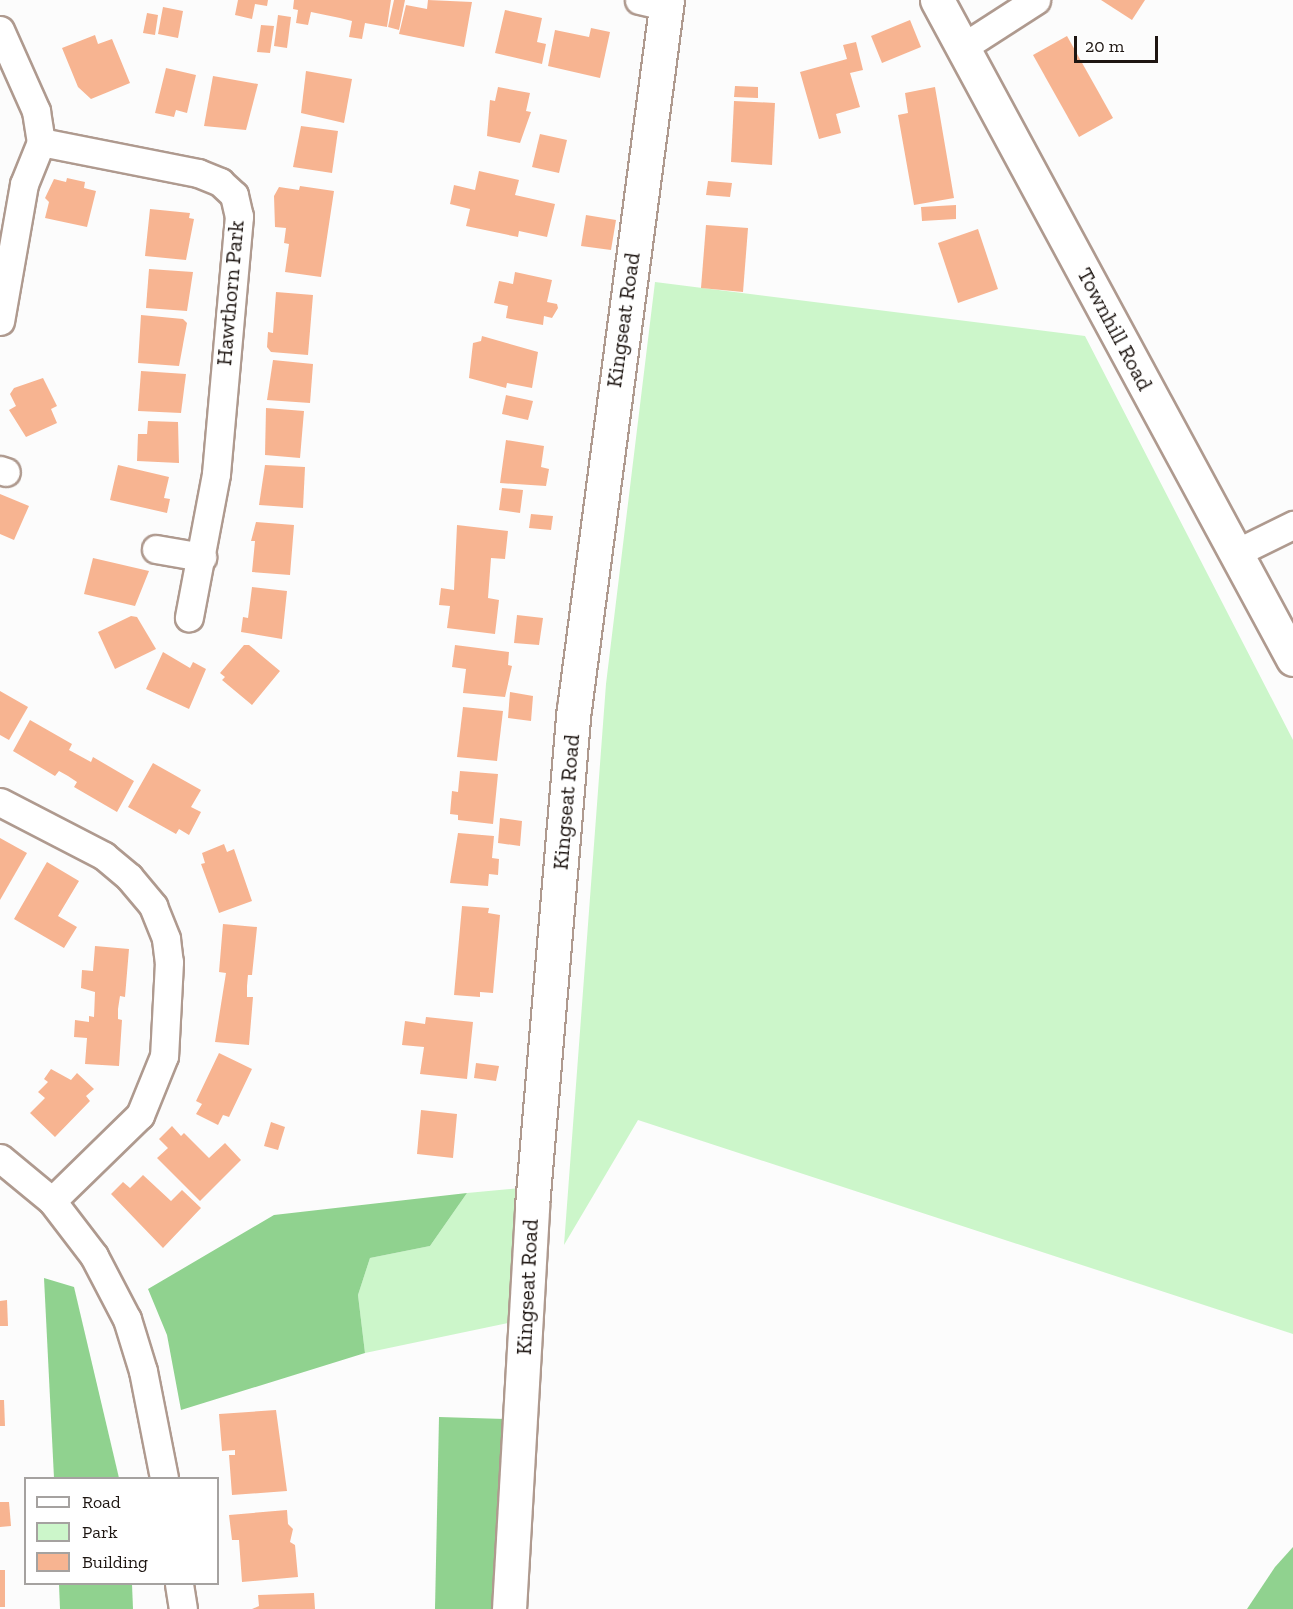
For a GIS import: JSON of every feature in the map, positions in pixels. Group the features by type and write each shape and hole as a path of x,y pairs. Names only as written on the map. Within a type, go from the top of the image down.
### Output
{"street":[{"name":"Townhill Road","path":"937,0 1293,659"},
{"path":"963,48 1036,0"},
{"name":"Kingseat Road","path":"509,1609 532,1206 574,709 657,2"},
{"path":"0,30 36,111 41,142 24,184 0,321"},
{"name":"Hawthorn Park","path":"41,142 198,173 220,182 234,195 239,216 216,474 189,617"},
{"path":"1236,553 1293,525"},
{"path":"156,549 202,557"},
{"path":"0,802 104,856 129,877 153,906 166,939 170,962 164,1056 140,1115 52,1201"},
{"path":"0,1158 52,1201 94,1256 127,1319 143,1371 164,1477"},
{"path":"179,1585 183,1609"}],"green space":[{"path":"655,282 1085,336 1293,740 1293,1334 638,1120 564,1245 606,684"},
{"path":"520,1188 508,1323 365,1353 358,1295 370,1258 430,1246 467,1193"},
{"path":"467,1193 430,1246 370,1258 358,1295 365,1353 181,1410 167,1335 148,1289 274,1215"},
{"path":"44,1278 74,1287 119,1477 54,1477"},
{"path":"439,1417 505,1419 496,1609 435,1609"},
{"path":"1293,1547 1293,1609 1247,1609 1275,1567"},
{"path":"59,1585 132,1585 133,1609 60,1609"}],"building":[{"path":"238,0 268,0 267,6 255,4 252,19 235,15"},
{"path":"294,0 391,0 387,27 365,23 362,39 349,37 352,21 340,18 311,12 308,25 296,23 298,10 293,9"},
{"path":"394,0 405,0 399,30 388,27"},
{"path":"428,0 472,2 464,47 399,34 406,5 427,9"},
{"path":"1101,0 1145,0 1132,20"},
{"path":"163,7 183,11 178,38 158,34"},
{"path":"505,10 542,18 537,42 546,44 542,64 495,53"},
{"path":"147,13 158,15 155,35 143,33"},
{"path":"278,15 291,17 287,48 274,46"},
{"path":"910,20 921,47 882,63 871,36"},
{"path":"261,25 274,26 270,53 257,52"},
{"path":"591,28 610,32 600,78 548,66 555,30 589,37"},
{"path":"95,35 98,44 112,39 130,83 91,99 78,87 62,48"},
{"path":"1067,36 1113,118 1079,137 1033,55"},
{"path":"856,42 863,70 850,73 860,107 836,114 841,133 819,139 800,72 847,59 843,45"},
{"path":"166,68 196,75 187,113 176,110 174,117 155,113"},
{"path":"306,71 352,79 344,123 301,113"},
{"path":"213,76 258,84 246,130 204,126"},
{"path":"735,86 758,87 758,98 734,97"},
{"path":"498,87 530,93 526,111 531,112 520,143 487,136 490,100 495,101"},
{"path":"935,87 954,198 914,205 898,115 908,113 905,93"},
{"path":"734,101 775,103 772,165 731,162"},
{"path":"301,126 338,131 332,173 293,167"},
{"path":"540,134 567,140 559,173 532,167"},
{"path":"479,171 519,180 515,195 555,204 547,237 519,231 518,237 466,226 470,209 450,204 454,185 475,190"},
{"path":"67,178 85,182 84,188 96,191 87,227 45,218 49,202 45,198 54,179 66,182"},
{"path":"708,181 732,183 730,197 706,195"},
{"path":"300,186 334,191 321,277 285,272 289,244 284,243 286,228 275,227 274,196 279,187 299,190"},
{"path":"956,205 956,219 922,221 921,207"},
{"path":"150,209 190,213 189,218 194,219 186,260 145,256"},
{"path":"586,215 616,220 611,250 581,246"},
{"path":"706,225 748,228 743,292 701,288"},
{"path":"978,229 998,289 958,303 938,243"},
{"path":"149,269 193,272 187,311 146,308"},
{"path":"515,272 552,280 547,302 557,304 558,308 552,318 544,316 543,325 506,318 508,306 494,303 499,281 513,284"},
{"path":"276,292 313,295 308,355 271,352 267,347 268,332 273,333"},
{"path":"141,315 183,319 187,323 179,366 138,363"},
{"path":"482,336 538,352 532,388 507,383 506,388 469,378 473,343 481,341"},
{"path":"273,360 313,364 310,403 267,400"},
{"path":"141,371 186,374 181,413 138,411"},
{"path":"43,378 57,406 51,409 57,423 26,437 9,410 16,406 10,394 14,388"},
{"path":"506,395 533,401 528,420 502,414"},
{"path":"266,408 304,411 300,458 265,455"},
{"path":"148,421 178,422 179,463 137,461 138,434 147,434"},
{"path":"506,440 544,446 541,467 549,469 546,486 500,483"},
{"path":"118,465 169,477 164,498 170,499 167,513 110,500"},
{"path":"265,465 305,467 303,508 259,505"},
{"path":"502,488 523,490 520,513 499,510"},
{"path":"0,494 29,506 14,540 0,534"},
{"path":"531,514 553,516 551,530 529,528"},
{"path":"256,522 294,525 290,575 252,572 255,541 251,541"},
{"path":"457,525 508,531 505,559 491,558 488,598 499,600 495,634 447,628 450,606 439,605 441,588 454,590"},
{"path":"93,558 149,571 135,606 84,594"},
{"path":"252,587 287,591 282,639 241,632 243,617 248,618"},
{"path":"517,615 543,618 539,645 514,643"},
{"path":"131,616 137,617 156,649 115,669 98,632"},
{"path":"244,645 249,645 280,671 252,705 222,680 225,677 220,673"},
{"path":"455,645 509,652 508,665 512,666 505,697 463,693 466,669 452,667"},
{"path":"163,652 190,668 193,662 206,669 189,709 146,689"},
{"path":"0,691 28,707 9,740 0,735"},
{"path":"510,692 533,696 531,721 508,718"},
{"path":"463,707 503,711 497,761 457,757"},
{"path":"30,720 72,744 69,750 91,762 93,757 134,781 117,812 74,787 77,782 68,776 59,771 55,776 13,751"},
{"path":"153,763 201,790 191,807 201,812 189,835 179,829 176,834 128,807"},
{"path":"460,771 498,774 493,824 458,820 458,815 450,814 452,791 458,792"},
{"path":"500,818 522,821 520,846 498,843"},
{"path":"458,833 494,836 492,858 499,859 498,875 489,874 488,886 450,883"},
{"path":"0,838 27,853 0,900"},
{"path":"224,844 227,852 234,849 252,901 219,913 201,864 205,863 202,853"},
{"path":"47,862 79,881 58,916 77,927 64,948 14,919"},
{"path":"462,906 489,908 488,913 500,915 493,993 480,992 480,997 454,995"},
{"path":"223,924 257,927 252,975 248,975 247,986 247,997 253,997 249,1045 215,1042 226,973 219,972"},
{"path":"95,946 129,949 125,997 120,996 118,1009 118,1019 122,1020 119,1066 85,1064 87,1038 74,1037 75,1020 89,1022 89,1016 94,1017 95,992 81,988 82,970 93,971"},
{"path":"426,1017 473,1022 467,1079 420,1074 424,1047 402,1045 405,1021 425,1024"},
{"path":"219,1053 252,1069 229,1117 223,1115 218,1125 196,1114 202,1104 196,1101"},
{"path":"476,1063 499,1066 496,1081 474,1078"},
{"path":"51,1069 71,1080 77,1073 94,1089 86,1096 90,1101 55,1137 30,1113 45,1098 38,1092 48,1082 44,1079"},
{"path":"421,1110 457,1114 453,1158 417,1154"},
{"path":"271,1122 285,1127 278,1150 264,1146"},
{"path":"172,1126 181,1136 184,1133 209,1158 225,1143 241,1160 200,1201 157,1158 168,1148 159,1139"},
{"path":"143,1175 171,1201 182,1190 201,1208 163,1248 111,1194 123,1182 130,1188"},
{"path":"7,1300 8,1326 0,1326 0,1301"},
{"path":"0,1400 4,1400 5,1426 0,1426"},
{"path":"276,1410 287,1491 232,1495 229,1455 235,1455 235,1450 222,1451 219,1414"},
{"path":"0,1502 9,1502 11,1526 0,1527"},
{"path":"287,1510 288,1524 293,1529 290,1542 295,1545 298,1577 242,1582 239,1540 232,1540 229,1515"},
{"path":"0,1570 5,1570 5,1607 0,1607"},
{"path":"314,1593 315,1609 252,1609 259,1606 258,1595"}]}
